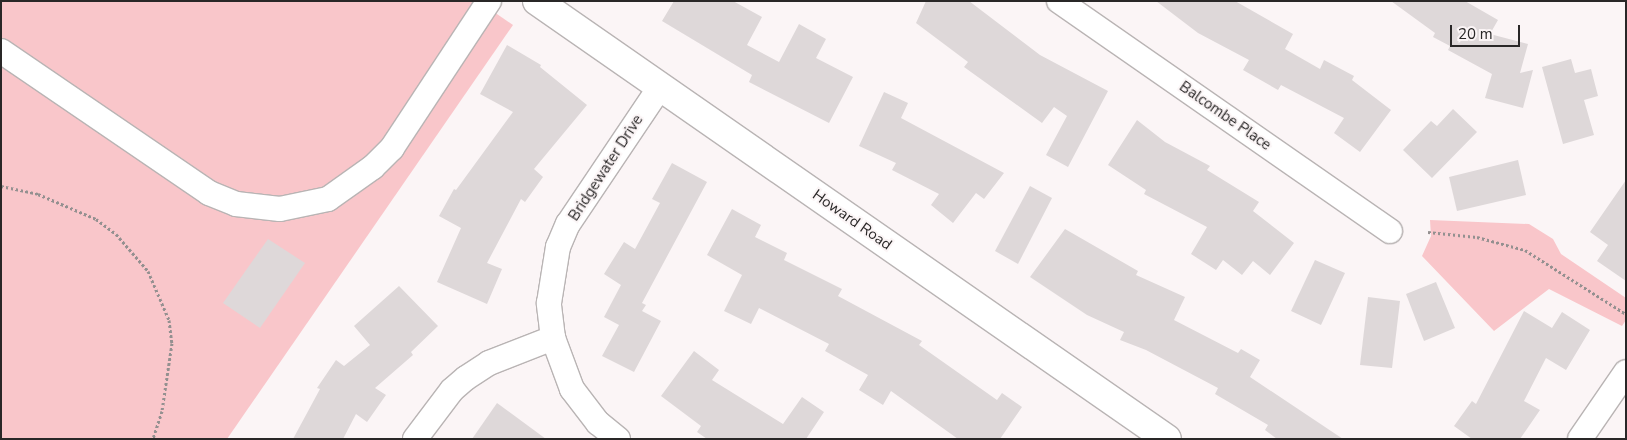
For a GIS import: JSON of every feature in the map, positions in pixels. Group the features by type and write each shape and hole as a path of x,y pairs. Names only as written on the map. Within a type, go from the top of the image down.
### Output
{"main road":[{"name":"Howard Road","path":"536,1 1167,439"}],"street":[{"path":"1,51 209,194 236,204 280,210 328,199 373,167 392,148 489,1"},
{"name":"Balcombe Place","path":"1059,1 1390,231"},
{"name":"Bridgewater Drive","path":"618,439 598,423 572,389 553,338 549,303 558,247 582,200 660,87"},
{"path":"415,439 452,390 466,378 489,363 553,338"},
{"path":"1580,439 1626,372"}],"path":[{"path":"1,186 38,194 96,219 116,234 148,271 169,320 172,343 162,411 153,439"},
{"path":"1428,232 1477,237 1525,250 1626,314"}],"shaded area":[{"path":"1,1 478,1 513,25 227,439 1,439"},
{"path":"1430,220 1529,224 1553,239 1561,254 1626,298 1626,320 1622,326 1549,289 1494,331 1422,256 1431,236"}],"building":[{"path":"674,1 733,1 762,17 747,45 779,62 799,24 826,39 816,58 853,77 829,123 749,82 752,75 662,21"},
{"path":"926,1 969,1 1040,55 1108,91 1068,167 1046,155 1067,116 1054,107 1042,123 964,67 968,62 916,23"},
{"path":"1156,1 1235,1 1293,34 1285,49 1320,69 1324,60 1354,76 1352,80 1391,110 1360,152 1334,133 1344,118 1281,85 1278,90 1243,70 1249,60 1198,33"},
{"path":"1391,1 1465,1 1498,20 1490,34 1528,44 1520,73 1533,70 1523,108 1485,98 1492,74 1448,50 1450,46 1433,37 1435,33"},
{"path":"507,45 541,65 540,67 587,105 534,169 543,177 525,202 521,199 487,263 502,269 487,304 437,282 461,228 439,216 454,189 456,190 513,112 480,94"},
{"path":"1571,59 1575,73 1591,69 1598,96 1584,100 1594,135 1563,144 1542,67"},
{"path":"884,92 908,103 901,118 1004,173 984,199 976,193 953,223 931,205 939,194 892,170 896,163 859,146"},
{"path":"1453,109 1477,132 1432,178 1403,150 1431,121 1437,126"},
{"path":"1137,120 1165,142 1210,166 1207,170 1259,202 1253,211 1294,243 1270,275 1253,261 1242,275 1223,260 1216,270 1191,254 1207,227 1144,194 1146,190 1108,165"},
{"path":"1518,160 1526,195 1457,211 1449,177"},
{"path":"672,163 707,182 642,303 646,305 642,311 661,321 634,372 602,356 619,325 604,317 621,285 604,274 624,242 635,249 660,203 652,199"},
{"path":"1626,180 1626,281 1597,261 1608,245 1590,232"},
{"path":"1030,186 1052,198 1018,264 995,251"},
{"path":"732,209 761,225 755,237 787,253 784,260 842,289 838,296 922,341 919,345 997,400 1002,393 1022,407 1000,439 958,439 891,391 883,405 859,390 868,375 825,351 829,344 759,308 751,324 724,311 742,275 707,255"},
{"path":"1065,229 1138,271 1136,275 1185,297 1174,320 1238,353 1241,349 1260,360 1250,377 1343,439 1277,439 1265,430 1268,425 1215,394 1218,388 1146,350 1120,340 1124,332 1087,315 1030,277"},
{"path":"268,239 305,263 260,328 223,303"},
{"path":"1315,260 1345,273 1321,325 1291,311"},
{"path":"1436,282 1455,328 1424,341 1406,294"},
{"path":"399,286 438,326 411,352 413,355 375,388 386,395 367,422 356,414 343,439 293,439 320,389 317,388 336,360 344,366 370,345 354,326"},
{"path":"1368,297 1400,301 1392,368 1360,365"},
{"path":"1524,311 1552,328 1562,312 1590,330 1566,370 1546,358 1524,401 1540,410 1520,439 1472,439 1454,426 1472,401 1476,404"},
{"path":"694,351 719,370 712,380 783,424 802,397 824,412 806,439 707,439 697,432 701,426 661,396"},
{"path":"497,403 546,439 472,439"}]}
